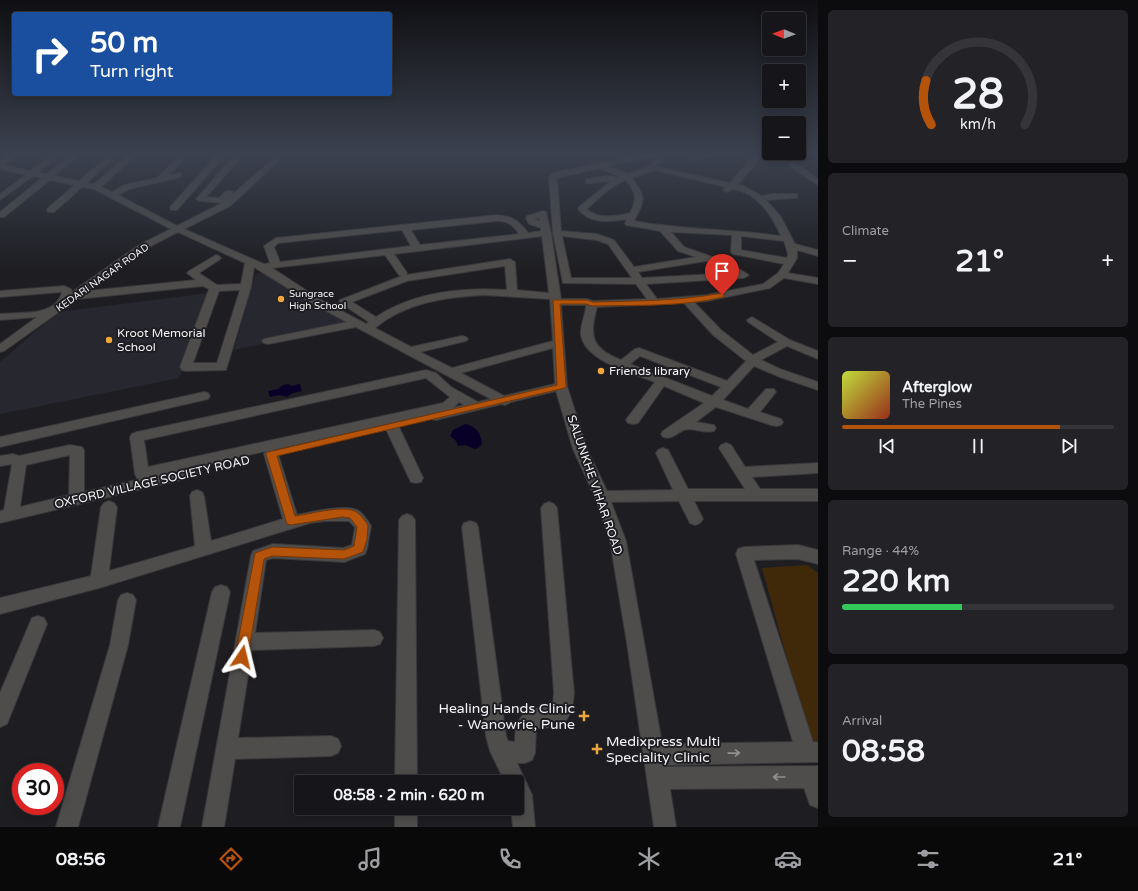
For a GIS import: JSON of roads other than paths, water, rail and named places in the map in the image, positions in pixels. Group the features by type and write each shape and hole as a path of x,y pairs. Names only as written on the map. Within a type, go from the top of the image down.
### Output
{"street":[{"path":"1,215 29,193"},
{"path":"51,210 71,193"},
{"path":"107,193 177,229 263,267 317,302 358,322 372,325 402,307 440,296 466,292 512,293 586,306 592,304 654,302 707,298 766,286 782,275 790,250 777,217 760,199 749,193"},
{"path":"112,195 117,193"},
{"path":"150,215 162,210 178,209 191,193"},
{"path":"206,193 200,199 221,201 231,193"},
{"name":"KEDARI NAGAR ROAD","path":"0,349 142,247 227,204 240,193"},
{"path":"552,193 550,231 567,281 640,281 744,275"},
{"path":"600,193 582,209 588,215 605,218 632,215"},
{"path":"639,193 639,203 629,223 663,229 737,233 790,250 818,261"},
{"path":"760,199 772,196 794,196"},
{"name":"SALUNKHE VIHAR ROAD","path":"543,214 550,231 562,386 580,449 602,497 618,541 636,643 665,827"},
{"path":"276,266 269,246 272,243 405,227 504,218 510,219 517,224 525,236"},
{"path":"405,227 417,249"},
{"path":"663,229 681,249 724,264 766,286"},
{"path":"263,267 525,236 550,231 597,237 611,242 654,302"},
{"path":"737,233 736,252 790,250 818,253"},
{"path":"388,252 402,273"},
{"path":"632,270 702,257 712,253 725,255"},
{"path":"212,286 192,273 216,258"},
{"path":"212,286 186,367 222,367 246,287 250,262"},
{"path":"505,400 415,353 372,325 344,302 405,278 510,262 512,293"},
{"path":"656,266 668,279"},
{"path":"782,275 818,281"},
{"path":"73,296 205,282 212,286 246,287"},
{"path":"0,294 64,289 67,291 67,294 62,304"},
{"path":"687,300 704,321 732,346 753,360 798,380 818,386"},
{"path":"592,304 586,325 586,338 590,345 598,352 622,365 714,402 776,422"},
{"path":"0,317 50,313"},
{"path":"752,320 786,342 818,355"},
{"path":"268,340 358,322"},
{"path":"415,353 462,342"},
{"path":"668,434 714,402 753,360 786,342"},
{"path":"451,372 559,344"},
{"path":"622,365 639,351 729,386"},
{"path":"461,397 447,406 142,479 137,436 426,374 434,375 443,387 478,406"},
{"path":"633,420 662,381"},
{"name":"OXFORD VILLAGE SOCIETY ROAD","path":"6,515 76,499 142,479 271,454 392,427 562,386"},
{"path":"751,414 770,392"},
{"path":"0,442 204,396"},
{"path":"683,425 709,428"},
{"path":"392,427 416,478"},
{"path":"726,448 756,495"},
{"path":"6,515 20,461 70,450 77,450 76,499"},
{"path":"663,453 695,519"},
{"path":"271,454 291,521"},
{"path":"741,472 818,468"},
{"path":"602,497 683,495 818,495"},
{"path":"197,496 204,550"},
{"path":"99,581 110,507"},
{"path":"500,751 525,753 525,727 529,721 538,717 556,717 563,707 564,693 549,508"},
{"path":"0,606 99,581 204,550 291,521 342,513 353,515 363,526 359,549 344,555 272,551 259,556 213,827"},
{"path":"406,775 407,520"},
{"path":"470,527 493,718 500,751 512,775"},
{"path":"653,755 812,752 744,554 798,552 818,557"},
{"path":"169,827 221,592"},
{"path":"67,827 119,645 127,600"},
{"path":"0,717 38,624"},
{"path":"244,642 374,638"},
{"path":"226,749 331,746"},
{"path":"657,778 814,777 818,797"},
{"path":"406,815 406,827"},
{"path":"523,815 524,827"}],"place":[{"name":"Sungrace High School","path":"281,299"},
{"name":"Kroot Memorial School","path":"109,340"},
{"name":"Friends library","path":"601,371"},
{"name":"Healing Hands Clinic - Wanowrie, Pune","path":"584,716"},
{"name":"Medixpress Multi Speciality Clinic","path":"597,749"}]}
